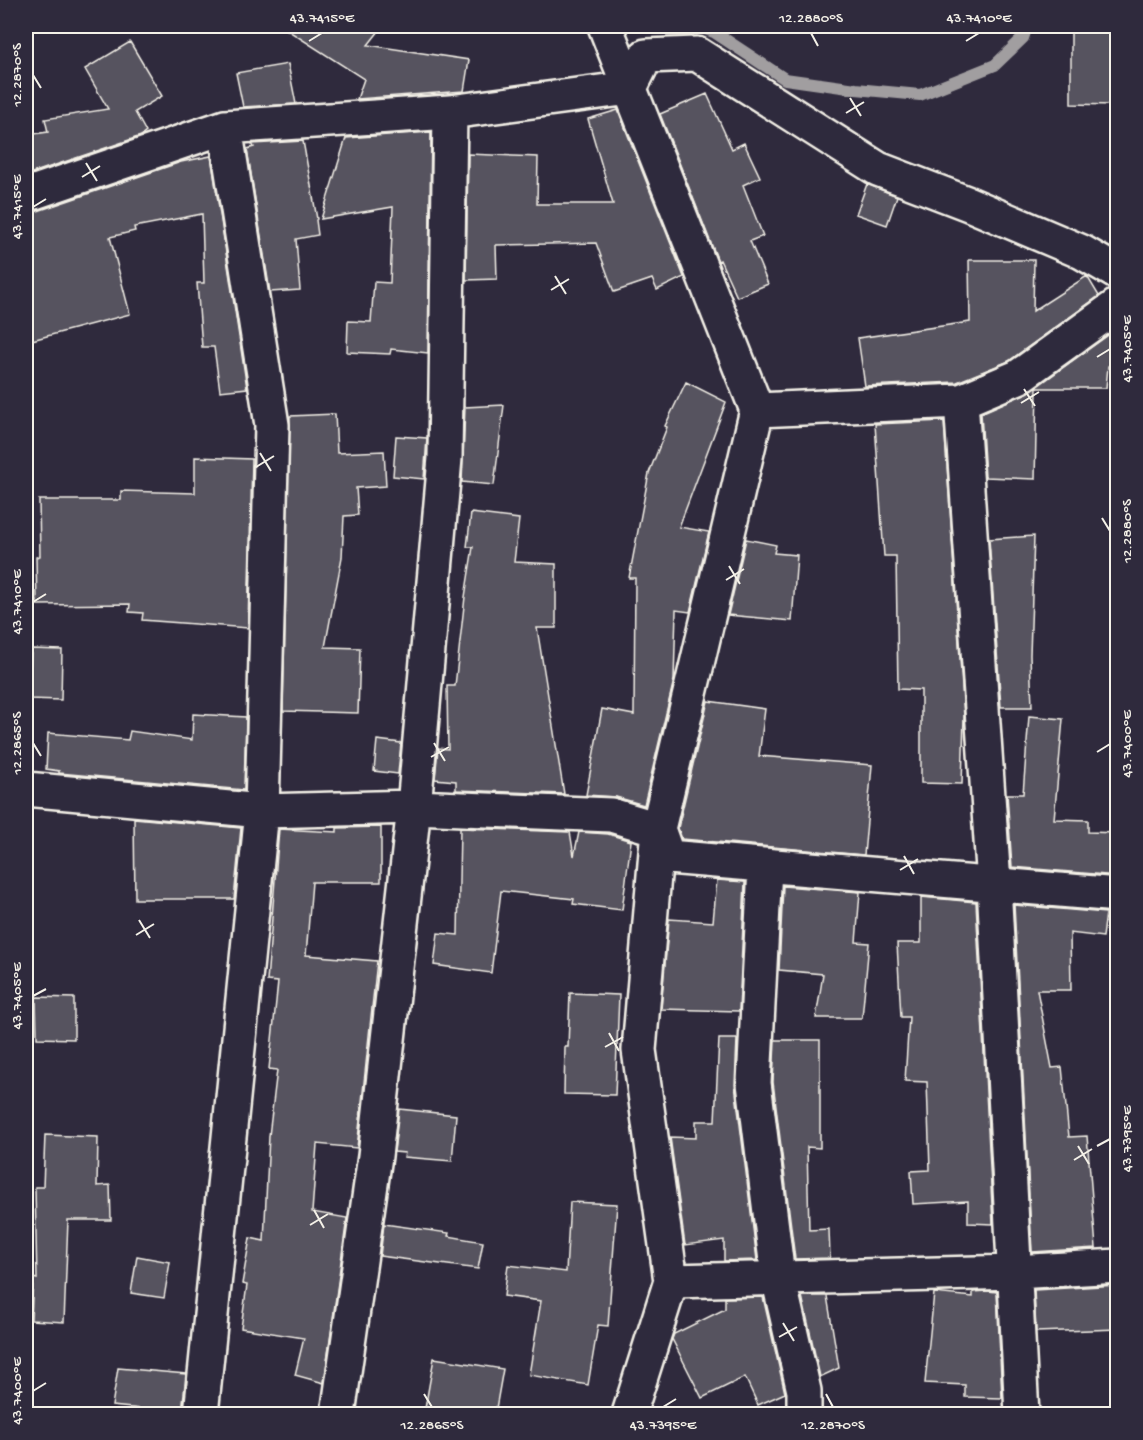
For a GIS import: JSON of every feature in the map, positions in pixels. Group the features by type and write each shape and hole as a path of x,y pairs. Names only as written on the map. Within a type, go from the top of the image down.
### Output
{"street":[{"path":"606,26 757,410 658,829 639,1050 672,1281 629,1414"},
{"path":"630,88 646,56 697,54 878,169 969,204 1082,252 1118,273"},
{"path":"26,195 225,126 450,112 630,88"},
{"path":"338,1414 375,1156 414,807 445,458 450,112"},
{"path":"201,1414 262,811 272,425 225,126"},
{"path":"757,410 961,401 1018,377 1118,305"},
{"path":"961,401 994,884 1022,1414"},
{"path":"26,789 262,811 414,807 611,814 658,829"},
{"path":"658,829 668,857 765,867 1118,895"},
{"path":"765,867 754,1083 778,1277 804,1391 804,1414"},
{"path":"672,1281 1015,1272 1118,1266"}],"building":[{"path":"281,26 383,26 368,45 469,60 464,91 357,99 364,79"},
{"path":"1071,26 1113,26 1112,105 1071,104"},
{"path":"130,42 162,96 135,112 146,132 141,136 26,175 26,135 48,132 45,119 108,109 85,69"},
{"path":"288,64 296,104 243,107 236,73"},
{"path":"707,94 732,149 744,143 760,177 743,185 763,236 750,241 768,284 737,297 720,260 718,261 660,114"},
{"path":"618,110 684,277 657,290 652,279 614,292 596,243 496,245 497,279 466,280 468,154 538,157 537,204 613,204 588,119"},
{"path":"431,132 428,353 391,349 390,354 347,352 348,321 371,322 374,282 390,283 393,207 321,219 346,138"},
{"path":"303,141 318,235 296,239 300,290 270,292 247,149 254,147 252,144"},
{"path":"211,156 247,388 220,391 214,347 202,347 197,283 204,283 202,214 134,227 135,231 110,237 130,314 32,340 31,318 26,319 26,213 32,213 181,162"},
{"path":"867,184 897,196 887,225 856,214"},
{"path":"969,260 1034,260 1033,311 1087,276 1099,296 1009,361 957,382 865,386 858,338 970,322"},
{"path":"1118,328 1118,361 1108,366 1106,388 1037,388 1035,479 985,477 981,413 1029,392"},
{"path":"686,382 726,402 679,527 709,532 690,612 676,610 674,680 644,805 616,797 586,795 602,709 634,715 635,578 629,578 649,473 667,427 665,426"},
{"path":"504,405 494,485 462,482 465,407"},
{"path":"335,414 337,453 384,451 386,486 356,488 358,515 344,516 342,557 325,647 360,648 358,713 283,711 290,416"},
{"path":"944,421 964,717 962,784 921,783 921,690 898,689 896,556 884,556 875,424"},
{"path":"396,436 427,438 424,479 393,476"},
{"path":"195,457 252,459 248,628 142,620 143,613 129,612 130,604 37,605 36,557 40,556 39,500 121,500 121,491 195,493"},
{"path":"471,513 519,519 514,562 556,564 556,628 537,628 564,794 456,790 456,781 435,779 438,748 448,749 447,686 455,686 473,547 467,547"},
{"path":"1034,536 1030,655 1032,707 1001,707 989,539"},
{"path":"746,539 776,545 774,553 797,555 792,621 728,615"},
{"path":"31,649 62,650 61,700 29,699"},
{"path":"708,701 765,709 759,756 872,765 864,855 682,839 678,828"},
{"path":"193,714 246,717 244,790 59,773 59,771 46,769 48,733 128,740 130,731 192,740"},
{"path":"1029,716 1063,719 1054,819 1088,820 1088,832 1118,833 1118,876 1012,867 1007,794 1023,794"},
{"path":"377,740 401,743 398,774 374,771"},
{"path":"134,818 241,828 234,899 135,899"},
{"path":"381,827 381,882 312,882 306,955 377,961 357,1148 317,1144 312,1212 347,1218 324,1383 295,1375 304,1338 241,1328 247,1285 242,1284 250,1238 264,1241 269,1136 277,1070 269,1069 278,982 267,981 279,829 337,832 337,828"},
{"path":"460,828 570,832 574,856 579,832 608,834 631,841 622,910 573,904 574,899 501,891 491,973 434,965 438,933 458,935"},
{"path":"717,880 745,882 739,1011 661,1009 669,919 713,922"},
{"path":"783,886 860,892 856,942 869,943 862,1018 816,1018 823,974 779,970"},
{"path":"921,897 976,902 993,1224 968,1223 968,1201 913,1204 911,1171 930,1170 927,1082 905,1081 909,1017 901,1017 897,943 921,943"},
{"path":"1014,905 1106,913 1103,937 1070,933 1071,990 1037,990 1052,1068 1062,1067 1069,1137 1087,1136 1096,1248 1032,1252"},
{"path":"570,993 619,995 615,1095 564,1094"},
{"path":"36,997 74,998 74,1039 37,1038"},
{"path":"719,1039 737,1039 735,1085 757,1260 724,1261 724,1240 685,1245 670,1137 696,1138 696,1121 715,1121"},
{"path":"775,1040 820,1040 820,1148 807,1147 809,1230 829,1229 830,1258 795,1259 773,1082"},
{"path":"399,1109 456,1115 452,1161 404,1157 405,1153 394,1152"},
{"path":"45,1135 98,1137 97,1186 110,1185 111,1220 68,1220 64,1322 31,1320 33,1278 37,1279 35,1187 43,1187"},
{"path":"570,1202 617,1204 608,1326 598,1325 588,1385 529,1375 541,1301 504,1296 508,1265 566,1272"},
{"path":"384,1224 449,1233 448,1236 483,1242 478,1269 380,1256"},
{"path":"137,1256 170,1262 164,1298 131,1293"},
{"path":"1118,1285 1118,1329 1036,1332 1034,1290"},
{"path":"973,1292 997,1292 1002,1398 965,1397 965,1385 925,1383 934,1293 973,1297"},
{"path":"802,1296 827,1296 839,1368 820,1377"},
{"path":"763,1297 785,1393 758,1405 745,1377 702,1398 672,1339 674,1334 725,1309 725,1298"},
{"path":"434,1358 503,1369 495,1414 424,1414"},
{"path":"118,1368 186,1374 182,1413 112,1406"}],"waterway":[{"path":"697,26 714,32 785,79 920,95 995,65 1023,38 1027,26"}]}
